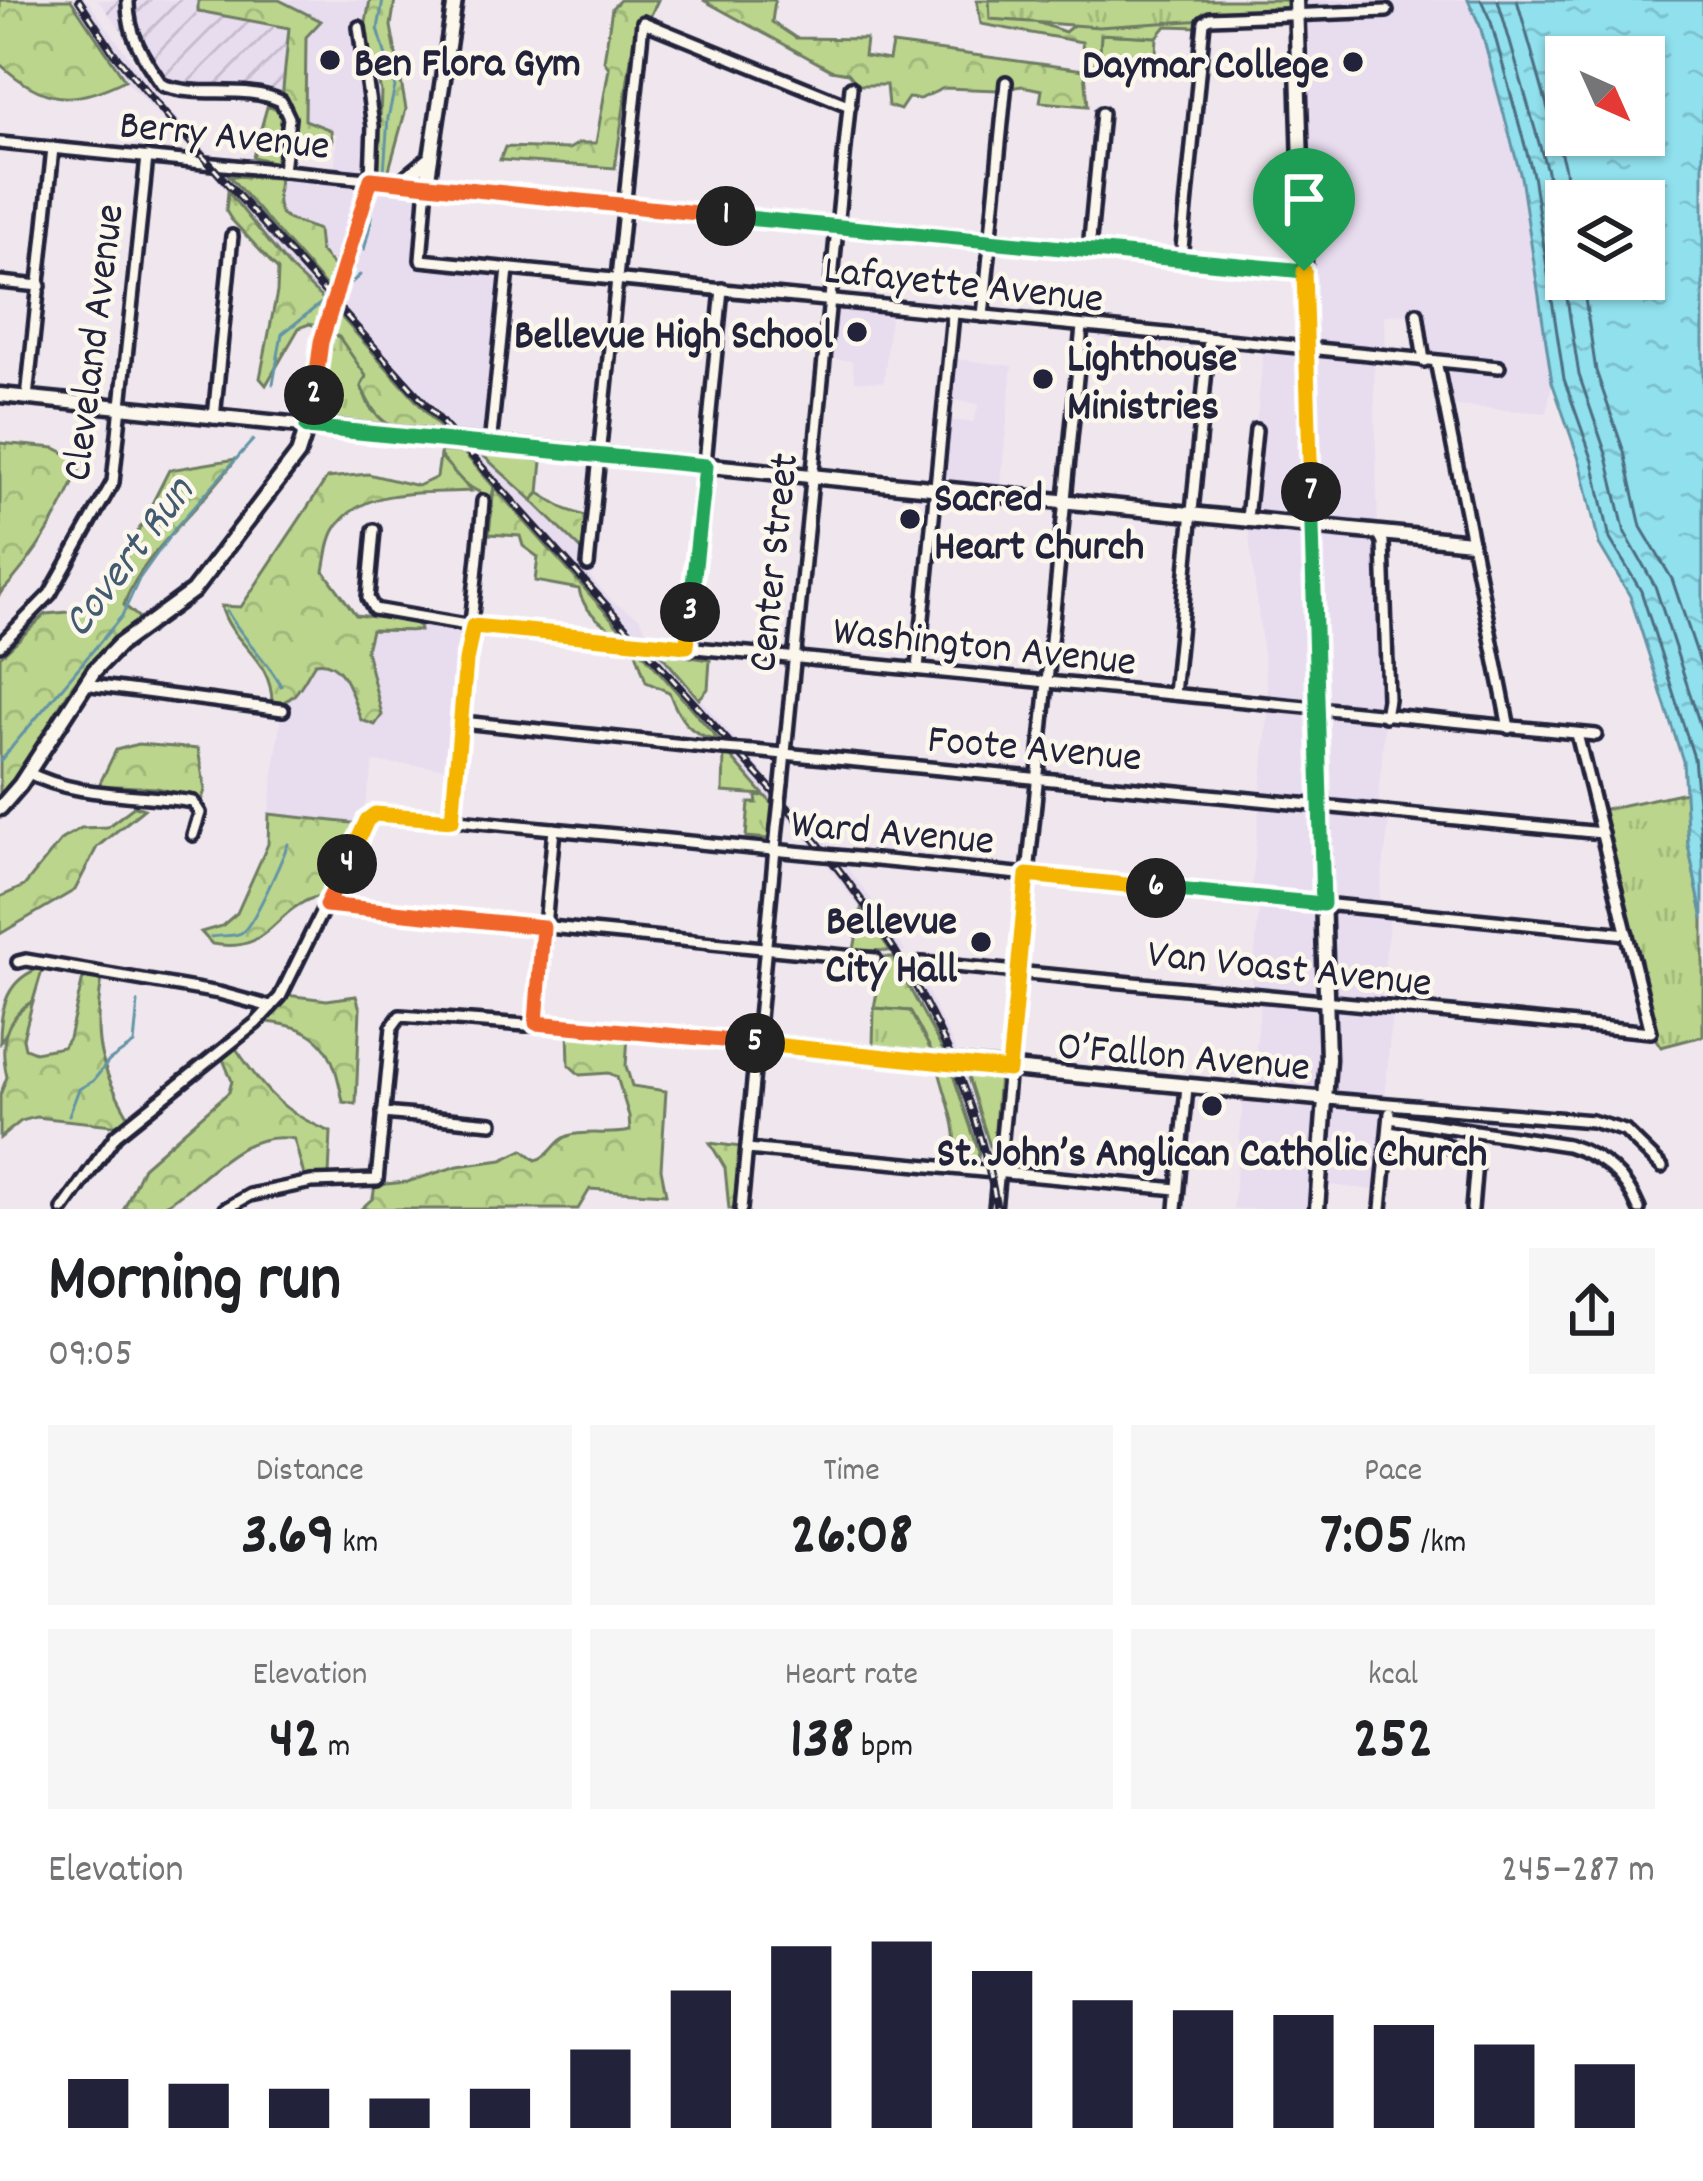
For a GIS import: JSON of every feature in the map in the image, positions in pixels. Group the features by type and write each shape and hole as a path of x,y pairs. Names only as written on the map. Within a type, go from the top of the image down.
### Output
{"street":[{"path":"128,0 133,38 162,85 188,91 254,93 281,101 289,118 284,172"},
{"path":"427,184 455,0"},
{"path":"1181,259 1204,22 1296,7 1387,11"},
{"path":"1296,7 1328,1099 1317,1209"},
{"path":"588,565 644,22 850,106"},
{"path":"0,808 84,685 119,645 193,591 293,462 307,427 321,342 371,179 373,126 359,27"},
{"path":"983,316 1006,82"},
{"name":"Center Street","path":"741,1209 851,87"},
{"path":"1089,250 1102,113"},
{"name":"Berry Avenue","path":"0,143 1304,271"},
{"path":"27,398 53,148"},
{"name":"Cleveland Avenue","path":"0,645 50,594 113,482 147,157"},
{"path":"401,182 430,158"},
{"name":"Lafayette Avenue","path":"427,184 422,260 1499,367"},
{"path":"214,418 232,236"},
{"path":"490,446 508,269"},
{"path":"0,282 40,286"},
{"path":"687,646 722,289"},
{"path":"1417,313 1509,728"},
{"path":"918,669 953,314"},
{"path":"995,1209 1082,327"},
{"path":"1174,694 1209,339"},
{"path":"0,395 1471,542"},
{"path":"1246,519 1256,430"},
{"path":"452,820 483,501"},
{"name":"Washington Avenue","path":"374,530 370,605 391,614 622,641 1596,735"},
{"path":"1378,532 1383,542 1385,716"},
{"path":"84,685 283,710"},
{"name":"Foote Avenue","path":"462,722 1601,833"},
{"path":"1577,734 1627,934"},
{"path":"27,772 77,788 193,802 200,813 194,835"},
{"name":"Ward Avenue","path":"326,905 368,818 384,814 1627,934"},
{"path":"536,1023 554,830"},
{"path":"63,1209 116,1136 271,1007 326,905 875,958"},
{"name":"Van Voast Avenue","path":"922,963 1651,1032 1627,934"},
{"path":"18,962 183,987 271,1007"},
{"name":"O’Fallon Avenue","path":"383,1113 397,1017 536,1023 1602,1123 1632,1136 1662,1167"},
{"path":"1176,1209 1187,1087"},
{"path":"1381,1209 1390,1102"},
{"path":"225,1209 250,1196 310,1181 377,1180 383,1113 491,1123"},
{"path":"1390,1118 1587,1151 1624,1180 1639,1209"},
{"path":"1389,1132 1437,1140 1476,1162 1472,1209"},
{"path":"747,1149 1177,1190"}],"shaded area":[{"path":"71,0 87,0 165,106 211,155 195,153 125,80"},
{"path":"98,0 196,0 196,14 301,23 289,131 281,101 162,85"},
{"path":"196,0 392,0 389,136 371,179 334,176 337,134 289,131 300,23 195,14"},
{"path":"1296,0 1468,0 1480,26 1521,177 1552,382 1547,413 1444,405 1436,362 1424,361 1417,314 1385,315 1386,357 1374,357 1385,716 1378,812 1390,814 1378,908 1390,910 1381,1006 1392,1008 1385,1101 1391,1102 1383,1191 1320,1184 1317,1209 1233,1209 1244,1092 1252,1092 1261,996 1251,994 1260,899 1251,898 1269,704 1247,519 1264,345 1305,349"},
{"path":"214,176 229,176 333,295 328,304 291,269"},
{"path":"279,178 360,188 339,272 320,251 310,226 295,225 285,218 276,200"},
{"path":"372,188 422,194 416,254 422,269 498,280 482,436 444,432 336,311 344,304"},
{"name":"Bellevue High School","path":"828,299 891,307 884,382 855,381 852,361 824,358"},
{"path":"949,358 1012,366 1000,496 936,489 943,420 973,422 979,404 945,399"},
{"path":"478,451 576,543 593,580 613,602 639,617 650,637 626,635 565,570 464,453"},
{"path":"419,626 462,628 454,654 444,768 374,762 361,824 269,814 290,637 367,645 371,630 417,632"},
{"path":"641,651 659,652 739,743 719,740"},
{"path":"731,757 751,758 776,787 774,805"},
{"path":"788,799 835,851 815,849 786,815"},
{"path":"826,863 845,865 906,952 891,951"},
{"path":"893,957 912,959 960,1058 946,1056"},
{"path":"951,1069 966,1071 992,1160 977,1163"}],"green space":[{"path":"0,0 71,0 125,80 74,97 30,87 0,64"},
{"path":"198,0 279,0 321,21 306,37 305,120 331,130 332,141 292,136 277,163 253,157 267,107 281,109 289,28 198,11"},
{"path":"370,0 395,0 391,26 406,109 388,173 378,173 381,91 364,33"},
{"path":"620,0 658,0 651,15 636,24 615,168 500,160 505,147 569,149 579,143 596,143 609,68 604,61 612,8"},
{"path":"703,0 775,0 772,22 796,38 866,39 864,56 889,60 892,44 1084,70 1082,42 981,24 977,0 1004,0 1005,11 1065,32 1088,13 1206,15 1199,27 1166,26 1157,37 1101,34 1099,65 1085,71 1088,106 1040,102 1042,90 1022,86 944,88 920,99 908,98 900,110 888,106 886,85 858,85 848,73 831,70"},
{"path":"989,0 1296,0 1296,14 1099,27 990,19"},
{"path":"1101,34 1157,37 1155,67 1099,65"},
{"path":"229,176 279,178 280,211 318,230 320,251 339,272 333,295"},
{"path":"228,192 291,269 328,304 317,326 299,328 266,385 260,378 278,270 231,219 226,211"},
{"path":"336,311 444,432 402,429 376,413 361,386 366,377 327,332"},
{"path":"327,332 339,337 366,376 361,386 370,408 390,428 315,420"},
{"path":"0,443 55,448 83,462 48,532 0,594"},
{"path":"441,451 464,453 494,487 492,497 463,482 440,456"},
{"path":"478,451 542,461 539,493 532,500"},
{"path":"440,456 471,491 398,495 364,504 337,526 328,548 324,571 356,615 419,626 420,631 371,630 366,650 382,715 375,725 361,720 346,681 325,663 315,663 293,696 272,703 266,674 221,606 241,607 327,478 368,474 418,486 437,477"},
{"path":"236,459 132,586 124,605 143,621 80,675 0,797 0,657 46,614 90,610 132,543 169,470"},
{"path":"494,487 626,635 596,618 579,589 535,581 538,557 523,546 520,536 489,534"},
{"path":"539,493 585,516 583,551 532,501"},
{"path":"641,651 719,740 692,730 669,692 646,682 636,652"},
{"path":"659,652 710,660 708,689 699,699"},
{"path":"138,744 198,749 205,790 202,799 157,788 99,785 116,750"},
{"path":"724,756 731,757 764,795 723,792"},
{"path":"1685,792 1688,844 1703,919 1703,1036 1661,1047 1651,1032 1596,811"},
{"path":"764,795 774,805 769,839 746,837 749,803 757,803 756,797"},
{"path":"135,806 144,809 97,847 75,890 0,934 0,897 24,886 62,839 81,828 107,827"},
{"path":"269,814 361,824 321,902 316,897 301,903 247,943 212,944 201,932 222,926 237,913 268,844"},
{"path":"861,910 891,951 854,950"},
{"path":"878,957 893,957 946,1056 932,1052 910,1011 874,1008"},
{"path":"43,967 33,1001 0,1042 8,996 21,978"},
{"path":"83,978 102,978 101,1052 130,1119 122,1126 36,1117 21,1121 0,1138 9,1025 33,1001 23,1038 25,1048 35,1052 63,1047"},
{"path":"286,995 327,1000 356,996 360,1009 356,1104 343,1102 335,1068 322,1044 301,1030 267,1022"},
{"path":"874,1008 910,1011 932,1052 873,1046"},
{"path":"568,1030 628,1035 626,1066 632,1086 666,1091 661,1169 666,1194 590,1189 578,1209 361,1209 373,1198 375,1185 502,1160 523,1150 536,1160 568,1136 630,1131 617,1077 580,1075 569,1065"},
{"path":"235,1047 276,1098 331,1132 329,1176 305,1179 294,1139 274,1138 238,1150 162,1207 124,1209 143,1167 229,1092 232,1081 222,1057"},
{"path":"951,1069 979,1152 977,1163 955,1159 954,1125 939,1071"},
{"path":"966,1071 999,1074 993,1156"},
{"path":"710,1143 741,1147 736,1209 729,1209 725,1168"}],"water":[{"path":"1468,0 1703,0 1703,919 1688,844 1683,761 1630,596 1599,544 1581,465 1552,382 1521,177 1480,26"}],"waterway":[{"name":"Covert Run","path":"383,0 378,29 395,87 384,172"},
{"name":"Covert Run","path":"364,250 372,217"},
{"name":"Covert Run","path":"344,289 360,275"},
{"name":"Covert Run","path":"273,384 282,334 330,296"},
{"name":"Covert Run","path":"0,761 122,616 139,579 176,527 253,440"},
{"path":"227,611 281,686"},
{"path":"211,937 238,934 246,928 288,844"},
{"path":"69,1115 79,1089 134,1044 138,1002"}],"railway":[{"path":"79,0 113,52 165,114 826,853 892,946 946,1046 967,1098 997,1209"}],"place":[{"name":"Ben Flora Gym","path":"330,60"},
{"name":"Daymar College","path":"1353,62"},
{"name":"Bellevue High School","path":"857,332"},
{"name":"Lighthouse Ministries","path":"1043,379"},
{"name":"Sacred Heart Church","path":"910,519"},
{"name":"Bellevue City Hall","path":"981,942"},
{"name":"St. John’s Anglican Catholic Church","path":"1212,1106"}],"route":[{"path":"371,179 1304,271 1323,904 1027,875 1009,1070 536,1023 543,927 326,905 368,818 384,814 452,820 473,626 687,646 706,466 307,427 321,342 371,179"}]}
